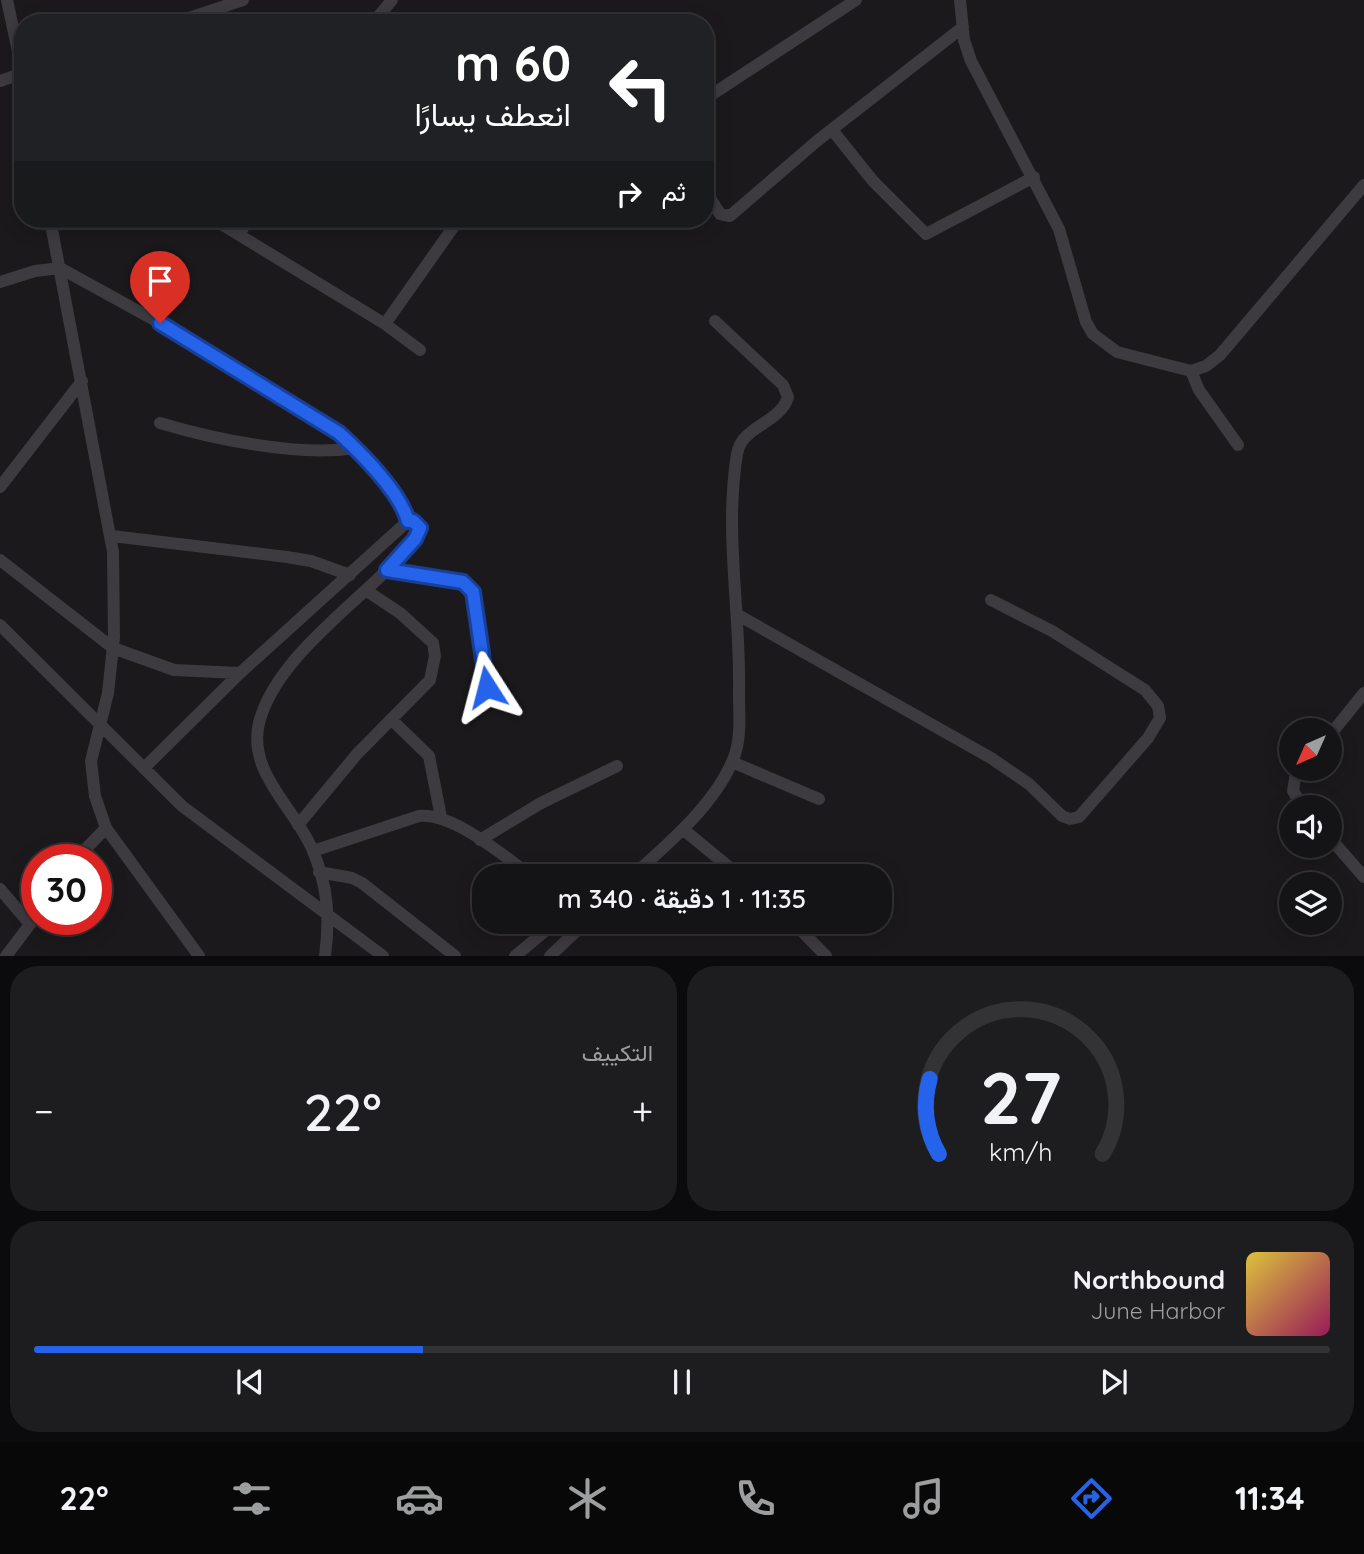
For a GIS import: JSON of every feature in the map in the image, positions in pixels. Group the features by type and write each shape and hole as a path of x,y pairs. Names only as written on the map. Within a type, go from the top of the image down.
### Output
{"street":[{"path":"7,0 14,32"},
{"path":"201,14 243,0"},
{"path":"380,14 392,0"},
{"path":"714,93 856,0"},
{"path":"960,0 971,61 992,106 1034,177 1059,229 1074,292 1093,334 1117,352 1191,371 1206,366 1220,355 1364,185"},
{"path":"714,204 720,214 730,216 963,27"},
{"path":"832,131 873,181 926,234 1034,177"},
{"path":"52,228 112,536 115,586 113,648 101,724 93,752 95,796 106,828 199,956"},
{"path":"229,228 385,324 420,350"},
{"path":"239,234 243,228"},
{"path":"385,324 453,228"},
{"path":"0,282 35,271 60,268 268,387 339,433 395,496 408,521 416,523 420,532 387,570 300,653 262,711 257,734 258,754 278,795 313,851 330,918 325,956"},
{"path":"646,864 684,830 732,762 738,743 738,615 733,508 738,450 745,436 781,409 788,397 775,377 715,321"},
{"path":"1191,371 1199,390 1238,445"},
{"path":"0,487 82,381"},
{"path":"160,424 193,433 302,449 329,452 354,448"},
{"path":"145,768 240,673 408,521"},
{"path":"112,536 288,557 311,561 351,575"},
{"path":"0,560 113,648 174,670 240,673"},
{"path":"387,570 447,578 471,587 487,687"},
{"path":"298,825 357,754 430,680 435,656 433,643 400,613 366,591"},
{"path":"738,615 991,758 1029,785 1062,816 1070,819 1079,817 1148,738 1160,718 1158,706 1145,690 1052,631 991,600"},
{"path":"0,625 182,806 383,956"},
{"path":"1342,720 1364,693"},
{"path":"393,720 429,756 441,817"},
{"path":"732,762 819,799"},
{"path":"480,840 541,803 617,766"},
{"path":"313,851 419,816 441,817 514,864"},
{"path":"91,844 106,828"},
{"path":"684,830 725,864"},
{"path":"1342,852 1364,877"},
{"path":"319,872 352,878 362,883 455,956"},
{"path":"0,888 21,907"},
{"path":"515,956 542,934"},
{"path":"550,956 573,934"},
{"path":"805,934 826,956"},
{"path":"6,956 22,935"}],"route":[{"path":"160,323 339,433 360,454 395,496 408,521 413,521 420,528 415,539 387,570 467,583 473,592 487,687"}]}
